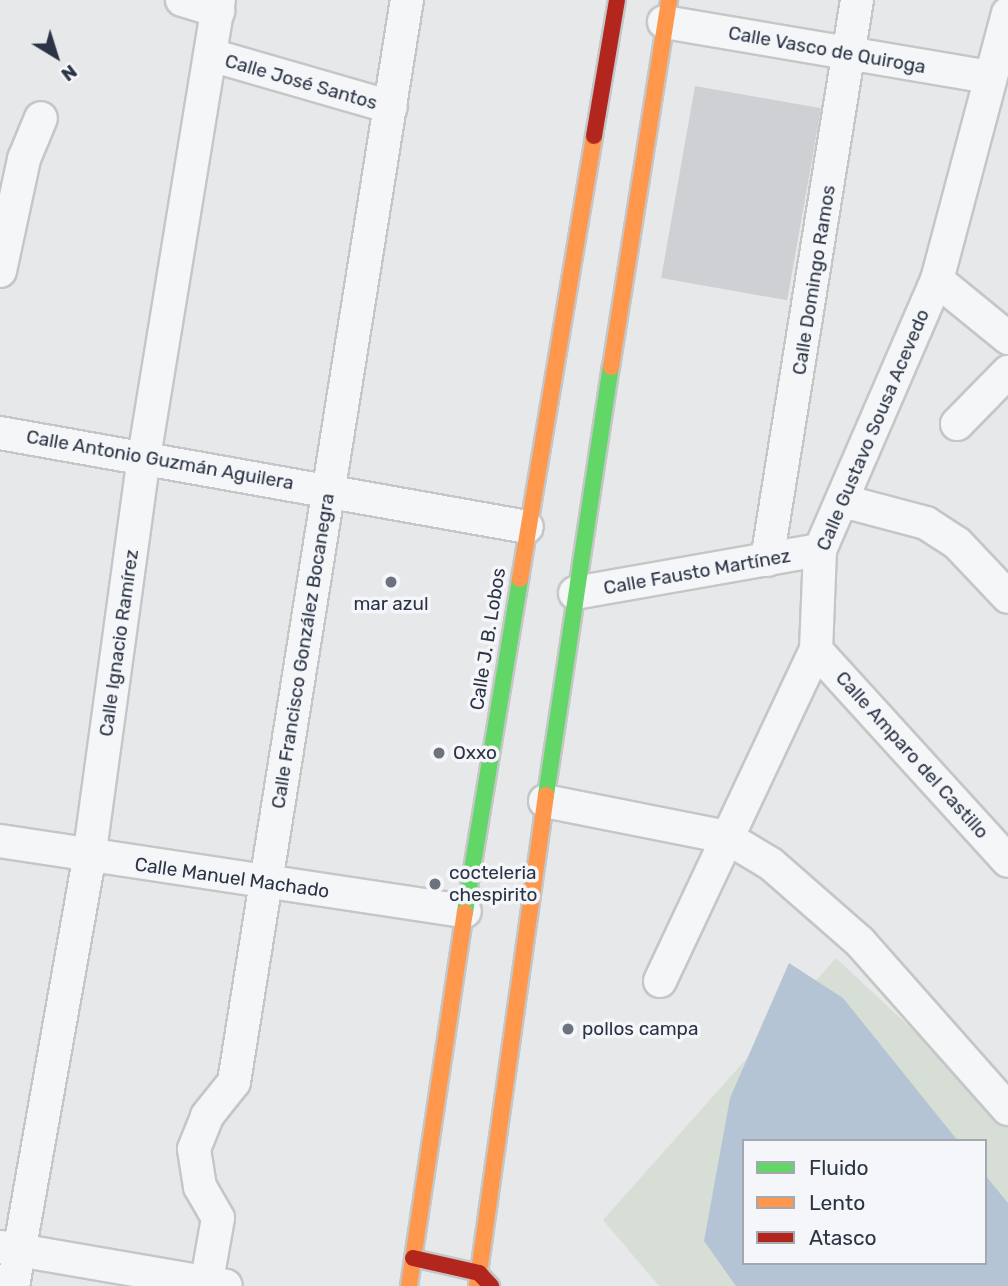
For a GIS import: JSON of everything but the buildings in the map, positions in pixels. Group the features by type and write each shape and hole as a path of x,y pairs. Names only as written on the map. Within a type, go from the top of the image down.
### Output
{"main road":[{"name":"Calle J. B. Lobos","path":"410,1286 464,911 617,0"},
{"path":"478,1280 575,593 666,11"},
{"path":"413,1258 491,1286"}],"street":[{"path":"182,0 218,6"},
{"name":"Calle Francisco González Bocanegra","path":"214,1285 218,1218 200,1187 194,1149 207,1116 234,1082 407,0"},
{"name":"Calle Domingo Ramos","path":"767,560 857,0"},
{"name":"Calle Ignacio Ramírez","path":"13,1286 10,1249 89,858 145,457 218,6"},
{"name":"Calle Vasco de Quiroga","path":"666,11 849,54 990,77"},
{"name":"Calle Gustavo Sousa Acevedo","path":"660,981 816,650 820,550 937,280 1008,13"},
{"name":"Calle José Santos","path":"211,55 391,107"},
{"path":"0,271 12,154 41,118"},
{"path":"937,280 1005,328"},
{"path":"957,424 1008,372"},
{"name":"Calle Antonio Guzmán Aguilera","path":"0,433 329,488 527,527"},
{"path":"843,501 926,523 957,543 1008,597"},
{"name":"Calle Fausto Martínez","path":"575,593 820,550"},
{"name":"Calle Amparo del Castillo","path":"816,650 1008,861"},
{"path":"545,801 726,837 771,864 860,943 1008,1109"},
{"name":"Calle Manuel Machado","path":"0,841 89,858 464,911"},
{"path":"10,1249 214,1285"}],"shaded area":[{"path":"836,958 1008,1119 1008,1286 659,1286 603,1220"}],"water":[{"path":"789,963 843,998 956,1139 742,1139 742,1265 987,1265 987,1177 1008,1203 1008,1286 736,1286 704,1241 730,1098"}],"traffic: fast":[{"path":"546,795 611,367"},
{"path":"465,912 520,579"}],"traffic: slow":[{"path":"611,367 669,0"},
{"path":"520,579 594,136"},
{"path":"477,1286 546,795"},
{"path":"409,1286 465,912"}],"traffic: jam":[{"path":"594,136 617,0"},
{"path":"413,1258 479,1273 491,1286"}],"place":[{"name":"mar azul","path":"391,582"},
{"name":"Oxxo","path":"439,753"},
{"name":"cocteleria chespirito","path":"435,884"},
{"name":"pollos campa","path":"568,1029"}]}
